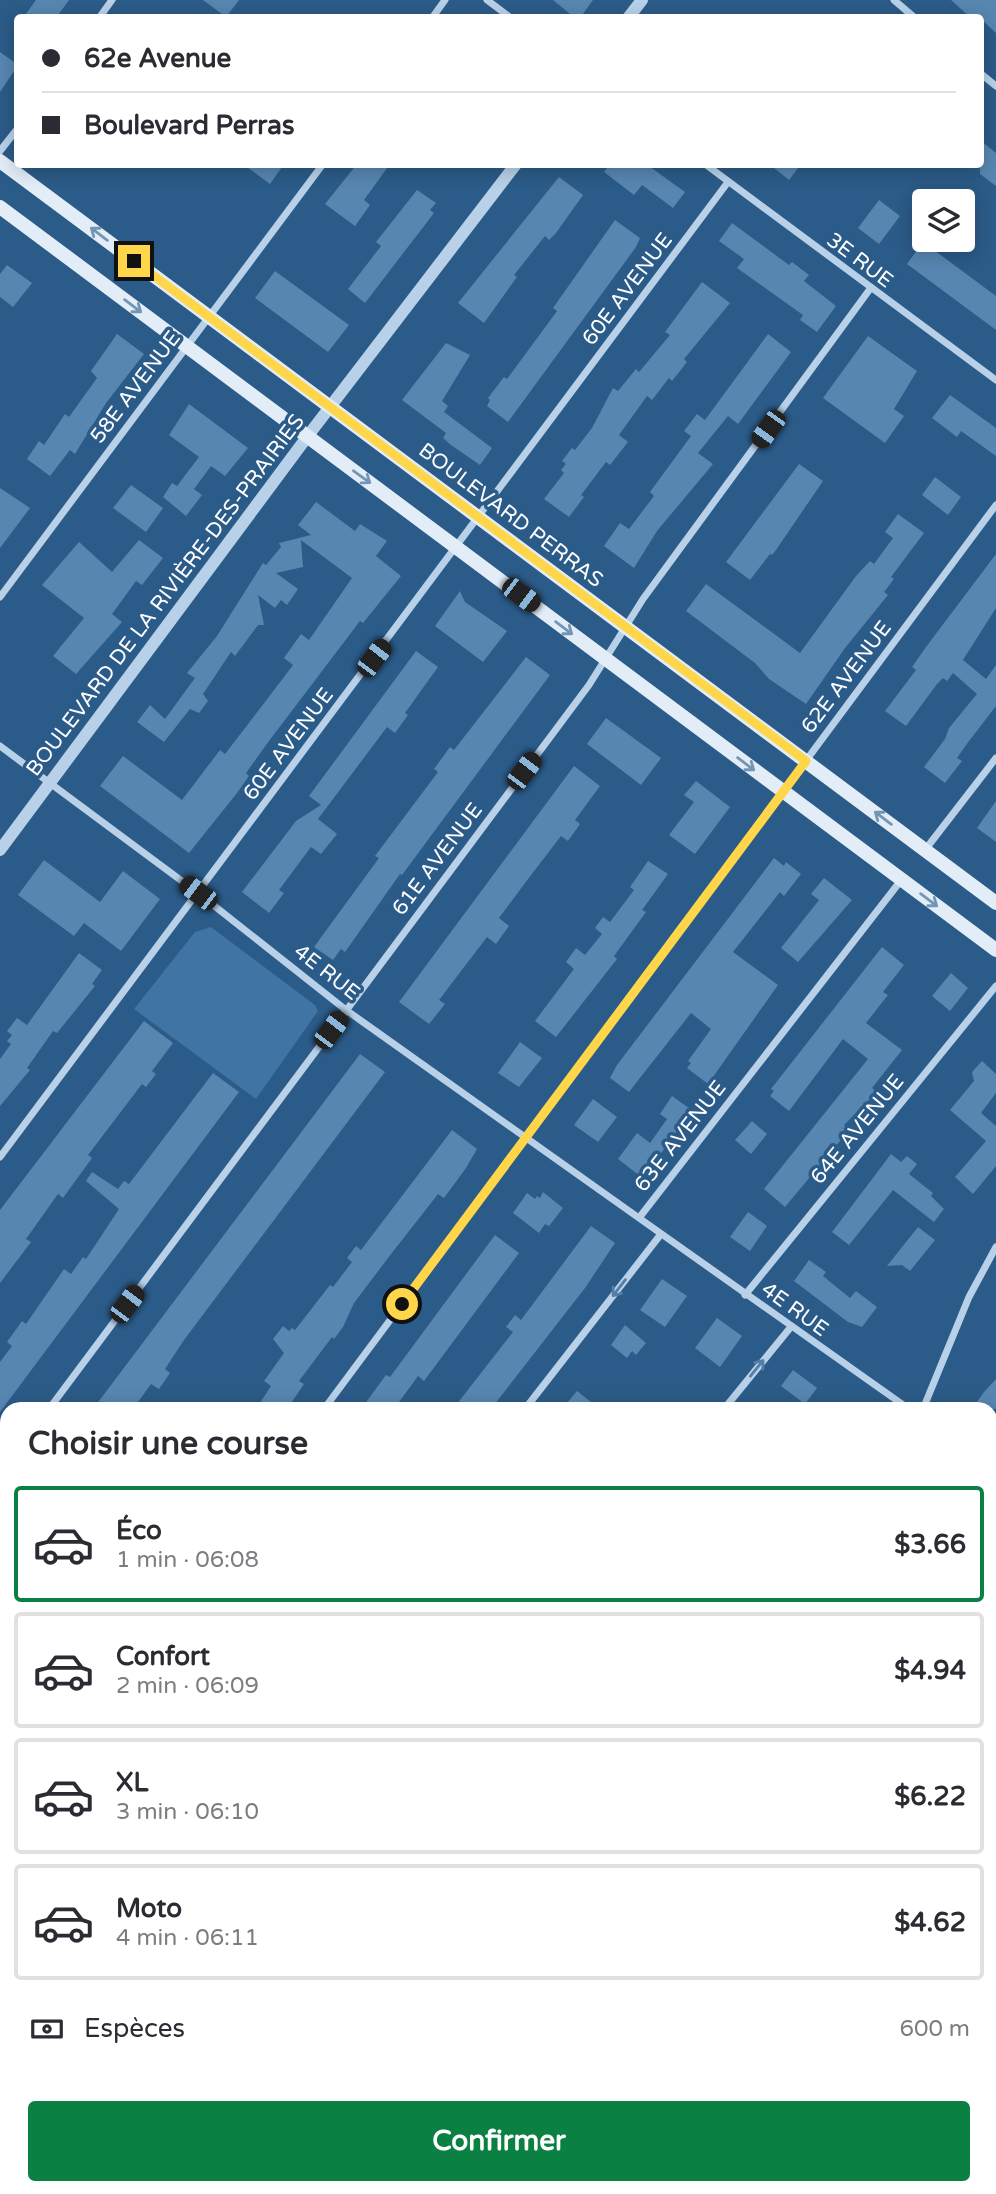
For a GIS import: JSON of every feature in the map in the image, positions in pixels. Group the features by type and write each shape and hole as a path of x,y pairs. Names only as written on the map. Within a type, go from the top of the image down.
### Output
{"main road":[{"name":"BOULEVARD PERRAS","path":"0,161 996,903"},
{"path":"0,207 996,950"}],"street":[{"path":"487,0 506,14"},
{"path":"631,14 642,0"},
{"path":"894,0 910,14"},
{"path":"0,151 14,133"},
{"name":"58E AVENUE","path":"0,597 320,168"},
{"name":"BOULEVARD DE LA RIVIÈRE-DES-PRAIRIES","path":"0,850 307,437 513,168"},
{"name":"3E RUE","path":"710,168 996,380"},
{"name":"60E AVENUE","path":"0,1157 728,182"},
{"name":"61E AVENUE","path":"53,1402 606,659 643,599 870,289"},
{"name":"62E AVENUE","path":"329,1402 996,505"},
{"name":"4E RUE","path":"0,746 198,893 346,1010 639,1218"},
{"path":"925,850 996,758"},
{"name":"63E AVENUE","path":"661,1234 639,1218 902,879"},
{"name":"64E AVENUE","path":"745,1295 996,986"},
{"path":"530,1402 661,1234"},
{"name":"4E RUE","path":"661,1234 790,1328 899,1402"},
{"path":"926,1402 968,1297 996,1247"},
{"path":"730,1402 790,1328"}],"shaded area":[{"path":"211,927 315,1005 318,1011 256,1099 134,1009 195,932"}],"building":[{"path":"36,0 69,0 59,14 26,14"},
{"path":"203,0 239,0 228,14 222,14"},
{"path":"553,0 593,0 583,14 570,14"},
{"path":"951,0 996,0 996,33 984,22 984,14 967,14"},
{"path":"0,52 14,62 14,71 0,92"},
{"path":"984,143 996,153 996,186 980,174 980,168 984,168"},
{"path":"248,168 281,168 270,184"},
{"path":"354,168 387,168 364,200 370,205 355,226 325,204"},
{"path":"607,168 652,168 685,192 673,208 642,185 634,195 604,172"},
{"path":"774,168 798,168 789,180"},
{"path":"559,177 583,195 556,233 549,240 545,236 514,275 517,277 484,323 458,303"},
{"path":"417,190 436,203 430,210 434,213 365,303 348,289 381,246 376,242"},
{"path":"879,200 900,216 879,244 858,228"},
{"path":"615,220 640,238 636,247 508,422 487,406 490,400 488,398 504,377 507,379 557,311 553,308"},
{"path":"732,223 789,265 792,262 809,275 804,281 836,306 817,332 800,320 803,315 737,268 744,259 719,241"},
{"path":"916,252 937,252 996,296 996,330 907,264"},
{"path":"7,265 32,283 13,307 0,297 0,274"},
{"path":"275,271 349,325 328,352 255,298"},
{"path":"702,282 730,303 684,359 687,362 672,381 669,378 652,400 647,396 619,435 628,442 610,465 606,462 581,495 584,497 569,517 544,499 564,473 561,470 566,464 562,461 572,448 575,450 592,428 613,388 618,391 636,369 639,372 670,335 665,332"},
{"path":"117,334 144,354 106,403 75,454 70,450 50,476 27,459 39,441 44,445 65,414 69,417 97,378 91,371"},
{"path":"768,334 791,352 738,424 728,416 698,453 713,464 657,531 634,568 604,546 620,523 629,529 654,496 650,492 691,436 684,431 697,414 705,420"},
{"path":"868,336 917,371 894,409 904,416 885,443 823,398"},
{"path":"446,343 470,355 442,401 448,406 444,412 492,448 480,465 451,445 443,438 446,433 402,400"},
{"path":"950,395 996,428 996,456 961,431 957,437 932,418"},
{"path":"189,404 248,448 225,476 211,466 194,489 202,495 186,516 163,497 172,483 177,486 199,457 169,435"},
{"path":"799,464 823,481 776,550 750,580 726,562"},
{"path":"935,477 961,497 948,515 922,495"},
{"path":"131,485 163,508 146,532 113,508"},
{"path":"0,488 30,508 0,548"},
{"path":"316,502 355,531 360,524 387,541 376,556 401,576 363,623 360,621 246,773 249,776 237,793 189,853 100,786 123,756 182,800 220,750 225,754 268,698 293,665 284,658 301,634 309,640 352,578 301,540 303,567 276,573 298,589 287,605 281,600 275,608 258,595 264,625 258,625 235,656 231,652 203,694 208,701 199,713 190,709 164,742 137,722 150,705 165,719 195,678 187,673 217,636 263,563 266,565 281,547 279,543 311,535 298,525"},
{"path":"898,514 924,533 891,577 894,579 884,592 888,595 845,648 806,704 769,679 755,663 686,611 706,584 800,653 856,576 870,561 874,564 893,538 885,532"},
{"path":"139,540 163,558 142,585 136,581 112,614 122,622 76,674 53,656 84,618 42,585 79,542 112,572"},
{"path":"996,554 996,608 963,660 986,679 996,665 996,706 957,758 962,761 945,783 924,767 945,739 949,728 977,694 953,673 947,681 943,678 937,684 906,726 885,711 916,670 912,667 926,647"},
{"path":"460,591 465,602 507,631 483,662 435,626"},
{"path":"416,651 438,667 405,713 408,715 395,733 387,727 318,819 337,834 321,854 311,847 279,890 284,893 269,913 242,892 296,821 321,805 309,796"},
{"path":"526,657 550,675 402,875 400,874 345,952 341,949 333,960 314,947 379,858 375,856 438,772 434,769 450,747 454,750"},
{"path":"606,718 661,758 641,785 587,744"},
{"path":"574,766 600,786 575,820 580,824 568,841 561,836 525,883 499,918 509,926 496,944 487,937 439,1000 445,1004 429,1024 399,1002"},
{"path":"696,781 730,807 695,854 669,835 694,802 684,795"},
{"path":"996,801 996,842 977,828"},
{"path":"774,858 784,866 786,862 801,874 784,896 780,892 733,952 778,985 708,1084 687,1068 691,1063 688,1061 711,1029 691,1013 629,1092 610,1078 617,1065"},
{"path":"44,860 100,902 123,871 160,899 121,951 84,923 74,936 18,895"},
{"path":"648,861 668,874 642,910 646,912 614,956 617,959 556,1037 535,1021 574,969 566,962 576,948 585,955 602,934 595,928 603,917 610,922 634,890 630,887"},
{"path":"824,878 852,900 798,962 781,948 819,900 811,894"},
{"path":"882,947 904,965 883,992 888,995 866,1023 902,1050 872,1088 877,1092 844,1125 850,1129 785,1207 764,1189 868,1059 843,1039 789,1111 770,1096 774,1091 771,1089"},
{"path":"79,953 102,970 92,984 95,986 57,1033 53,1031 27,1068 30,1070 0,1106 0,1059 11,1044 7,1041 12,1035 7,1031 17,1018 27,1025"},
{"path":"951,973 968,988 950,1011 932,996"},
{"path":"144,1021 173,1043 152,1071 156,1074 146,1087 142,1084 88,1155 92,1158 63,1198 58,1194 26,1239 31,1242 0,1283 0,1210"},
{"path":"520,1042 542,1058 519,1087 498,1073"},
{"path":"360,1054 385,1072 184,1340 165,1369 170,1373 159,1389 151,1384 138,1402 98,1402"},
{"path":"982,1061 996,1074 996,1093 981,1113 996,1126 996,1166 973,1194 955,1177 986,1141 950,1110 974,1081 972,1072"},
{"path":"213,1073 239,1092 7,1402 0,1402 0,1362 12,1346 7,1342 22,1321 26,1324 64,1269 71,1274 83,1257 86,1259 119,1209 86,1181 92,1172 118,1189 124,1181 129,1184"},
{"path":"672,1096 693,1111 646,1173 640,1176 618,1159 637,1133 650,1143 667,1119 660,1114"},
{"path":"593,1099 617,1117 598,1142 574,1125"},
{"path":"752,1121 767,1134 751,1154 735,1140"},
{"path":"452,1130 477,1149 444,1198 438,1194 354,1303 343,1327 334,1339 332,1337 299,1381 304,1384 292,1402 261,1402 271,1386 264,1381 284,1353 273,1339 283,1326 289,1331 292,1328 295,1330 352,1262 347,1258 356,1246 361,1250"},
{"path":"891,1154 901,1162 907,1156 917,1164 909,1174 933,1193 931,1196 944,1209 934,1222 893,1190 849,1245 832,1232"},
{"path":"543,1192 563,1208 549,1226 545,1224 539,1233 513,1213 527,1193 535,1199 537,1196 540,1198"},
{"path":"748,1212 767,1226 750,1251 730,1237"},
{"path":"591,1226 615,1243 585,1288 496,1402 458,1402 513,1332 506,1327 515,1315 521,1320"},
{"path":"918,1227 935,1240 910,1271 902,1265 887,1266"},
{"path":"495,1235 519,1253 424,1381 418,1376 399,1402 366,1402 386,1375 390,1377"},
{"path":"809,1260 826,1272 823,1276 850,1298 856,1291 877,1307 862,1327 848,1322 794,1281"},
{"path":"662,1279 687,1296 665,1327 640,1310"},
{"path":"717,1318 742,1336 720,1367 695,1348"},
{"path":"625,1325 646,1343 636,1355 632,1351 627,1358 611,1345"},
{"path":"793,1370 817,1388 806,1402 802,1402 781,1386"},
{"path":"996,1379 996,1402 977,1402"},
{"path":"577,1391 591,1402 568,1402"}],"route":[{"path":"134,261 806,761 402,1304"}]}
